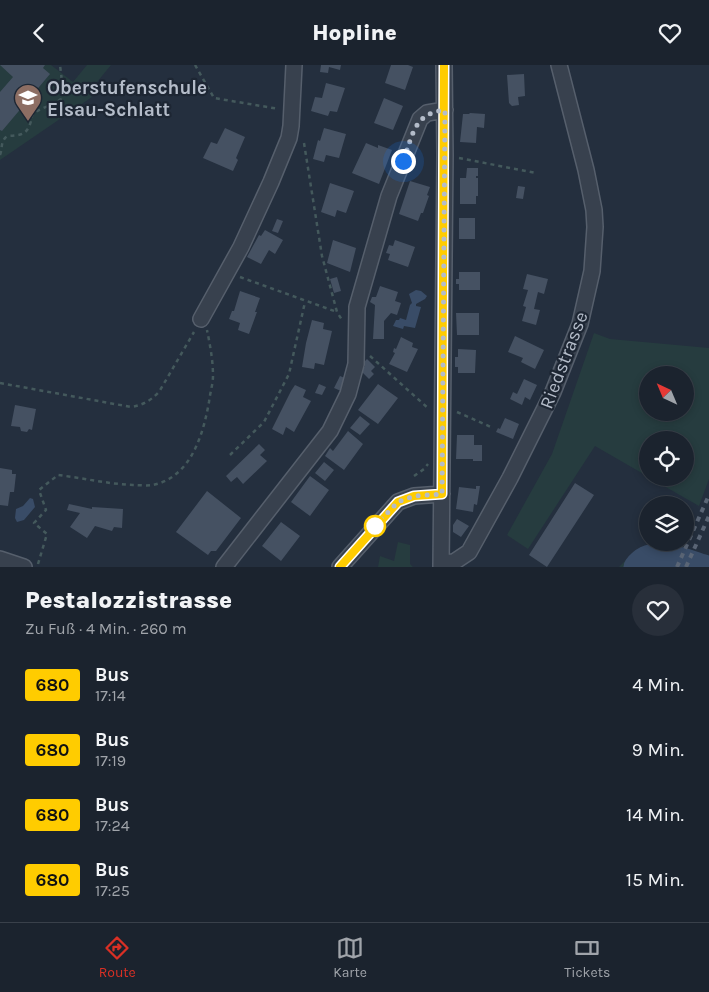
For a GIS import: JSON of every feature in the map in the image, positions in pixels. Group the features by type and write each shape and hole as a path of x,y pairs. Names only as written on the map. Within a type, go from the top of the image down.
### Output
{"street":[{"path":"201,319 241,247 272,181 289,137 294,65"},
{"path":"441,565 442,494 438,410 445,155 444,65"},
{"name":"Riedstrasse","path":"441,565 454,562 469,552 510,478 553,392 580,324 592,271 595,227 594,210 586,171 558,65"},
{"path":"224,567 330,431 348,394 356,364 357,307 389,196 420,119 427,113 445,110"},
{"path":"340,567 398,502 414,496 442,494"},
{"path":"0,559 24,567"}],"path":[{"path":"0,155 1,143 7,136 25,133 28,130 34,113 62,99 64,90 60,65"},
{"path":"195,65 214,98 292,111"},
{"path":"304,141 306,166 322,256 338,312 356,340 362,349 438,410 491,427"},
{"path":"445,155 536,173"},
{"path":"227,272 305,302 338,312"},
{"path":"230,455 264,422 289,374 305,302"},
{"path":"0,383 131,407 143,405 152,400 159,392 201,319 205,322 212,358 213,378 198,445 190,459 178,472 165,481 152,485 106,482 58,475 39,490 46,510 34,523 47,534 38,567"}],"green space":[{"name":"Oberstufenschule Elsau-Schlatt","path":"0,65 51,65 73,82 87,65 111,65 88,93 92,97 0,160"},
{"path":"594,333 610,339 709,348 709,479 699,506 694,503 694,496 682,496 664,486 694,486 694,431 639,431 639,471 595,446 528,549 507,535 552,454"},
{"path":"398,542 410,545 410,564 413,567 378,567 380,556 394,561"},
{"path":"636,550 679,551 670,567 619,567"}],"water":[{"path":"416,290 421,291 427,296 416,304 416,306 421,307 415,328 404,326 403,329 393,326 396,320 400,318 406,320 412,303 409,294"},
{"path":"30,498 33,499 35,507 24,520 17,522 15,518 16,509 23,506"}],"building":[{"name":"Oberstufenschule Elsau-Schlatt","path":"0,65 45,65 43,68 50,74 2,131 0,130 0,92 13,77"},
{"path":"321,65 341,65 340,70 329,67 328,73 320,72"},
{"path":"391,65 408,65 413,67 405,90 385,83"},
{"path":"524,74 525,96 518,97 519,105 512,106 509,103 507,75"},
{"path":"326,83 345,88 337,112 330,111 328,116 311,111 315,97 322,98"},
{"path":"384,98 403,106 393,130 374,123"},
{"path":"463,114 485,114 484,128 477,127 476,143 460,142"},
{"path":"225,128 245,137 233,171 203,158 211,142 217,144"},
{"path":"324,128 346,134 339,158 326,155 324,162 313,159 318,140 320,141"},
{"path":"366,143 378,148 378,145 392,150 379,184 352,173"},
{"path":"467,168 478,168 478,176 476,178 478,178 478,196 476,196 476,204 460,204 460,178 466,178"},
{"path":"410,181 430,187 423,213 421,213 418,221 399,214"},
{"path":"330,183 354,191 346,213 337,210 335,217 321,212"},
{"path":"518,186 525,187 523,199 516,198"},
{"path":"459,218 475,218 475,239 459,239"},
{"path":"277,219 283,221 278,233 272,231"},
{"path":"265,230 283,240 275,254 269,250 261,264 247,257 259,235 261,236"},
{"path":"333,240 356,248 350,272 327,263"},
{"path":"395,240 415,247 408,267 388,260 390,254 386,253 389,245 393,246"},
{"path":"459,272 480,272 480,290 459,290 459,284 456,284 456,279 459,279"},
{"path":"527,274 548,279 544,294 538,292 534,309 540,310 536,325 522,321 526,307 523,306 528,290 523,289"},
{"path":"337,277 341,291 334,293 330,279"},
{"path":"380,286 398,292 395,301 401,303 397,315 391,313 384,321 384,339 373,339 375,305 370,302 372,297 376,297"},
{"path":"240,291 260,298 249,334 238,330 240,323 229,319 232,311 234,311"},
{"path":"456,313 479,313 479,335 457,335"},
{"path":"312,320 324,323 323,329 332,331 324,365 315,363 314,369 302,367"},
{"path":"515,336 544,350 535,369 521,362 523,358 508,352"},
{"path":"401,337 413,343 412,347 418,349 407,372 389,364 395,353 393,352 394,348 396,349"},
{"path":"458,349 476,350 475,373 458,373 458,367 455,367 455,357 458,357"},
{"path":"367,359 375,367 371,371 374,374 369,379 361,371 365,366 362,364"},
{"path":"340,376 347,379 341,391 334,388"},
{"path":"524,379 537,385 530,400 525,397 522,405 510,399 513,392 517,394"},
{"path":"319,384 326,387 322,395 315,393"},
{"path":"378,384 398,398 378,424 358,410"},
{"path":"295,385 306,390 303,397 311,401 294,432 286,427 283,435 272,429"},
{"path":"15,405 36,409 32,430 29,429 27,432 21,431 20,427 11,426"},
{"path":"360,416 370,424 360,435 350,428"},
{"path":"505,418 519,424 513,439 496,432 498,428 500,429"},
{"path":"348,431 363,444 344,470 325,456 330,448 333,451"},
{"path":"457,435 474,435 474,445 482,445 482,461 456,459"},
{"path":"259,444 265,450 260,455 267,461 243,484 237,477 231,482 226,476"},
{"path":"324,462 334,470 325,481 315,473"},
{"path":"0,468 12,470 12,474 16,474 14,492 10,492 8,506 0,505"},
{"path":"310,476 329,490 310,516 291,502"},
{"path":"575,483 594,495 547,567 529,555"},
{"path":"476,486 480,486 477,505 474,504 473,512 456,509 459,487 476,489"},
{"path":"207,491 241,518 216,551 211,551 208,555 176,532"},
{"path":"69,504 92,509 92,507 123,509 122,528 114,527 112,531 95,526 87,538 70,527 80,513 67,510"},
{"path":"457,519 469,526 461,537 453,532 453,525"},
{"path":"281,522 300,536 281,561 262,546"}],"waterway":[{"path":"636,567 643,560 659,556 678,559 704,567"}],"railway":[{"path":"677,567 709,495"},
{"path":"686,567 709,516"}],"bus line":[{"name":"680","path":"340,567 398,502 414,496 442,494 444,65"}],"place":[{"name":"Oberstufenschule Elsau-Schlatt","path":"28,122"}],"route":[{"path":"375,526 372,529 392,507 406,498 442,494 445,110 427,113 420,119 403,161"}]}
